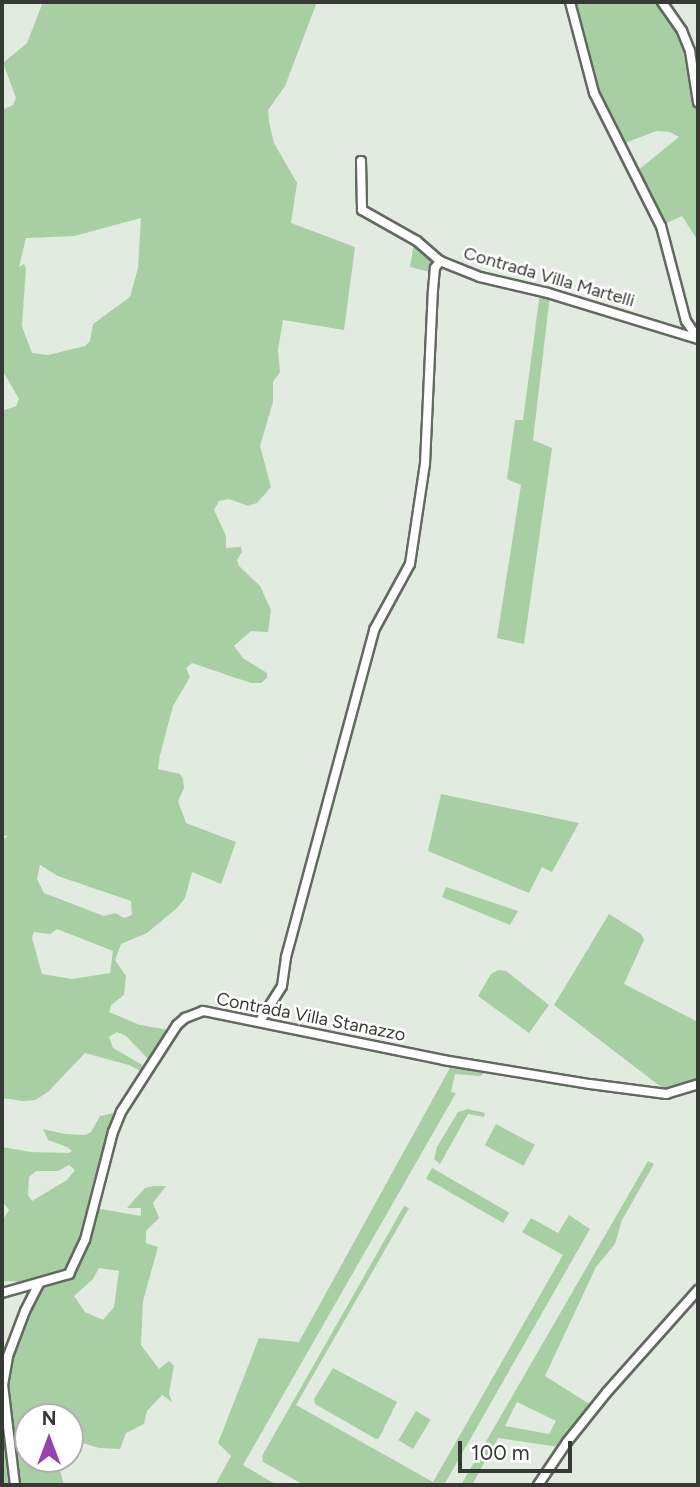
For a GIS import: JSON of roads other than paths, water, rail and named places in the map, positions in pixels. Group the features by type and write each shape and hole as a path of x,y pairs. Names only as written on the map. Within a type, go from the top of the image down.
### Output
{"street":[{"name":"Contrada Villa Martelli","path":"570,2 594,93 661,226 686,321 698,338"},
{"path":"662,2 682,31 690,51 698,102"},
{"name":"Contrada Villa Martelli","path":"361,161 362,210 417,241 440,261 480,277 548,293 698,338"},
{"path":"260,1021 282,986 286,957 374,630 410,564 425,464 433,290 435,268 440,261"},
{"name":"Contrada Villa Stanazzo","path":"2,1293 69,1274 76,1265 121,1112 177,1025 185,1018 203,1011 443,1060 578,1082 666,1094 698,1084"},
{"path":"15,1485 2,1385 8,1356 25,1311 40,1283"},
{"path":"538,1485 607,1392 698,1290"}]}
